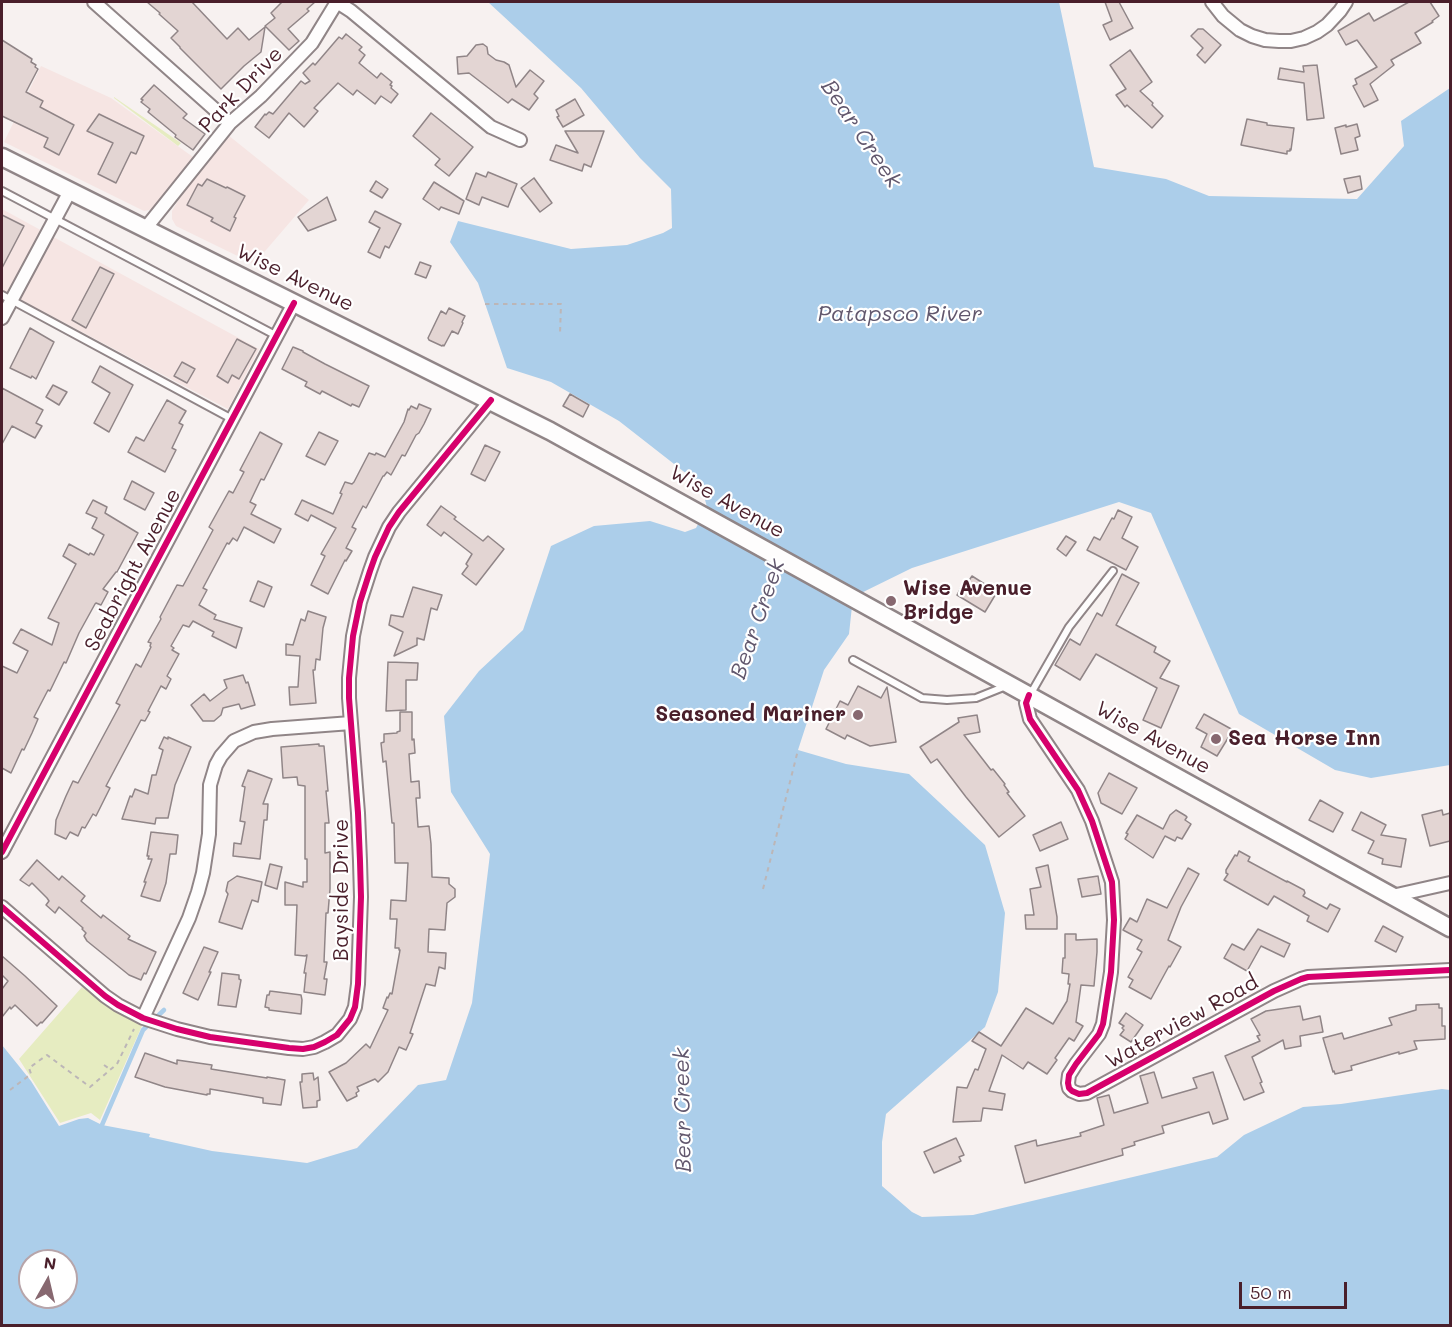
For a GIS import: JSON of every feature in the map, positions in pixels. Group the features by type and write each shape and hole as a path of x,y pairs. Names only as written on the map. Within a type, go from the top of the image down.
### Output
{"main road":[{"name":"Wise Avenue","path":"2,157 491,400 646,483 1450,928"}],"street":[{"path":"94,2 230,123"},
{"path":"337,2 351,11 491,127 520,140"},
{"name":"Park Drive","path":"146,229 230,123 261,96 312,43 337,2"},
{"path":"1212,2 1223,16 1240,30 1265,40 1279,41 1304,38 1317,32 1327,25 1346,2"},
{"path":"2,318 6,298 70,191"},
{"name":"Seabright Avenue","path":"2,852 294,303"},
{"name":"Bayside Drive","path":"2,906 105,996 142,1017 168,1027 210,1037 289,1048 314,1047 337,1035 350,1019 357,997 361,897 349,678 353,636 365,584 375,557 399,512 491,400"},
{"name":"Waterview Road","path":"1029,695 1026,703 1030,719 1078,790 1089,814 1112,882 1114,902 1111,972 1103,1024 1099,1034 1069,1075 1068,1083 1072,1091 1079,1094 1087,1093 1274,991 1301,979 1450,970"},
{"path":"142,1017 189,918 198,892 209,834 210,785 221,756 234,741 254,732 351,723"},
{"path":"1392,896 1450,883"}],"lane":[{"path":"2,191 277,336"},
{"path":"6,298 232,420"},
{"path":"1029,695 1069,627 1113,571"},
{"path":"853,660 922,698 947,700 976,698 1010,684"}],"path":[{"path":"485,304 561,304 560,334"},
{"path":"763,889 798,750"},
{"path":"10,1090 31,1074 29,1068 47,1055 90,1087 117,1064 142,1017"},
{"path":"121,1044 126,1046"},
{"path":"104,1065 111,1070"}],"shaded area":[{"path":"41,66 111,98 193,157 154,209 144,211 4,142"},
{"path":"228,135 309,200 254,264 176,226 172,219 172,211 179,199"},
{"path":"2,209 259,349 228,409 2,290"}],"green space":[{"path":"114,97 181,143 178,146"},
{"path":"82,987 142,1026 100,1120 91,1113 60,1123 19,1059"}],"water":[{"name":"Patapsco River","path":"488,2 1059,2 1094,167 1166,179 1209,196 1357,199 1404,146 1401,121 1450,88 1450,765 1371,778 1335,770 1239,714 1151,513 1119,502 912,568 853,597 849,634 824,670 798,750 846,764 909,774 985,845 1005,913 998,992 985,1027 886,1114 882,1142 882,1186 912,1212 922,1217 973,1215 1217,1157 1244,1135 1303,1107 1341,1104 1442,1089 1450,1090 1450,1325 2,1325 2,1045 31,1081 59,1126 88,1118 102,1125 150,1134 149,1137 212,1151 307,1163 357,1148 418,1085 446,1080 472,1003 490,854 451,792 444,716 479,671 523,630 551,546 594,526 650,521 685,532 696,528 707,507 704,496 692,478 619,421 551,382 507,368 478,283 450,242 458,221 571,249 627,245 663,233 672,228 671,189 640,158 581,88"}],"building":[{"path":"147,2 192,2 227,39 238,28 249,40 265,27 261,52 221,89 171,38 178,31"},
{"path":"282,2 315,2 307,9 309,11 288,29 299,41 289,50 265,26 275,18 271,13"},
{"path":"1105,2 1119,2 1133,28 1110,40 1103,25 1112,21"},
{"path":"1409,2 1430,2 1439,16 1415,33 1421,43 1391,60 1394,65 1370,84 1378,100 1364,107 1353,86 1357,84 1355,79 1377,67 1357,40 1346,45 1338,31 1369,13 1374,21"},
{"path":"1198,29 1203,29 1221,45 1205,63 1197,55 1203,48 1191,36"},
{"path":"346,34 362,47 359,50 365,55 359,63 377,78 381,73 392,82 391,88 398,94 391,103 381,96 375,104 357,90 353,95 338,83 314,108 318,111 304,127 289,113 269,138 255,127 265,114 269,112 273,114 301,81 305,84 310,81 303,73 313,63 315,65 339,37 342,39"},
{"path":"2,40 32,59 31,62 38,69 26,92 43,101 40,107 74,125 59,155 44,147 48,138 2,116"},
{"path":"483,44 487,47 488,54 509,65 516,87 530,70 544,81 534,94 538,98 529,110 512,99 508,103 469,73 458,74 457,57 467,56 476,45"},
{"path":"1130,50 1152,82 1140,91 1163,116 1152,128 1127,105 1125,107 1116,95 1126,89 1110,65"},
{"path":"1317,65 1324,118 1307,120 1304,83 1278,79 1280,68 1304,72 1303,66"},
{"path":"154,85 187,114 183,118 205,134 193,150 175,137 176,135 148,112 150,109 141,102 143,100 141,99"},
{"path":"575,99 584,115 563,127 556,110"},
{"path":"431,113 473,147 449,176 435,165 440,159 413,136"},
{"path":"99,114 144,136 136,154 131,152 116,183 98,174 113,143 87,131"},
{"path":"1247,119 1267,123 1267,125 1294,128 1291,150 1287,151 1287,154 1241,145"},
{"path":"1357,124 1360,136 1355,138 1358,150 1341,154 1335,128"},
{"path":"565,131 604,131 591,167 584,164 582,171 550,160 556,145 578,153"},
{"path":"488,172 517,184 508,207 482,197 479,205 466,199 476,173 486,177"},
{"path":"1360,176 1362,189 1348,193 1344,179"},
{"path":"534,178 552,203 540,212 521,188"},
{"path":"207,179 245,196 234,217 236,218 230,231 211,221 213,218 187,205 198,184 202,186"},
{"path":"376,181 388,189 382,198 370,191"},
{"path":"434,182 464,201 459,214 441,207 439,210 423,199"},
{"path":"327,197 336,220 308,231 298,217"},
{"path":"375,211 401,224 389,248 385,246 380,258 368,252 380,228 369,222"},
{"path":"2,215 24,226 2,268"},
{"path":"420,262 431,266 426,278 415,274"},
{"path":"100,267 114,274 86,328 72,320"},
{"path":"449,308 465,316 458,334 452,331 442,346 428,338 441,311 446,314"},
{"path":"30,328 54,342 36,379 10,368"},
{"path":"237,339 256,349 239,379 232,375 228,383 217,376"},
{"path":"293,347 369,386 359,407 352,404 351,406 322,391 320,394 305,386 307,382 282,369"},
{"path":"182,362 195,369 187,383 174,376"},
{"path":"100,366 133,385 109,432 94,423 110,393 92,382"},
{"path":"53,385 67,392 59,405 46,397"},
{"path":"2,388 43,410 36,423 42,426 35,438 12,426 2,444"},
{"path":"570,394 589,405 583,417 563,406"},
{"path":"167,400 186,411 179,423 183,425 172,448 176,450 165,472 128,452 136,437 144,441"},
{"path":"419,404 431,409 424,424 391,475 387,472 383,476 366,508 363,506 352,527 356,529 346,548 352,551 328,594 311,585 325,556 321,554 336,528 311,515 308,521 295,514 302,500 333,514 345,482 352,484 354,482 369,453 385,457 404,422 408,409 411,406 417,409"},
{"path":"260,432 282,444 250,502 256,505 251,514 281,529 274,543 244,527 237,541 233,538 229,544 227,543 203,588 207,590 199,605 216,615 214,619 242,628 236,648 212,636 214,632 193,621 189,627 183,625 171,646 174,648 172,650 179,654 167,676 171,679 166,689 161,686 145,721 141,720 106,786 110,788 96,816 93,814 78,836 70,832 66,839 55,834 56,820 73,781 78,783 120,705 116,703 136,664 141,667 151,647 151,643 148,642 160,617 177,585 183,586 213,530 209,527 229,491 233,493 244,472 240,470"},
{"path":"319,432 338,441 325,465 306,456"},
{"path":"485,445 500,452 485,481 471,474"},
{"path":"132,481 154,493 145,510 124,499"},
{"path":"93,500 107,507 105,513 138,533 117,572 103,589 108,592 101,605 95,604 66,663 64,662 50,691 48,690 34,717 38,719 32,733 11,773 2,768 2,666 17,673 28,651 13,643 21,629 52,645 59,623 48,618 76,564 63,556 69,544 89,555 90,553 94,555 104,535 92,528 97,518 86,513"},
{"path":"441,506 483,541 488,536 504,549 476,585 462,574 472,554 444,532 441,536 427,525"},
{"path":"1118,510 1132,517 1122,538 1138,547 1126,570 1087,550 1094,537 1100,540"},
{"path":"1066,536 1076,542 1066,556 1057,549"},
{"path":"1122,574 1139,583 1116,625 1156,647 1154,652 1170,661 1160,678 1179,686 1161,728 1143,720 1157,688 1096,654 1080,680 1055,665 1070,639 1080,645 1097,613 1102,616"},
{"path":"972,576 997,592 985,612 957,595 965,580 968,582"},
{"path":"258,581 272,587 264,607 250,601"},
{"path":"413,587 442,595 437,610 431,608 424,640 417,638 417,645 394,656 403,632 389,625 391,615 403,617"},
{"path":"308,611 326,617 320,660 316,659 315,670 313,670 316,703 290,705 289,687 298,687 300,656 286,655 286,644 293,645 301,619 305,621"},
{"path":"388,662 418,663 417,680 406,680 406,710 386,711"},
{"path":"243,675 246,683 248,682 255,705 241,709 239,704 223,708 221,715 214,721 203,721 191,705 204,694 210,701 227,688 224,680"},
{"path":"858,686 881,698 887,687 896,742 870,746 847,735 845,739 826,729 840,701 848,705"},
{"path":"400,712 412,712 412,740 414,739 415,753 409,754 411,782 419,781 420,798 416,798 418,827 429,826 432,877 449,878 449,884 455,889 455,897 447,903 445,930 429,929 428,952 446,953 445,969 439,967 435,986 426,984 410,1033 413,1034 406,1050 399,1047 388,1072 378,1082 375,1079 357,1087 359,1091 356,1093 357,1096 347,1101 329,1072 346,1063 366,1044 370,1048 388,1010 383,1008 387,997 390,993 392,994 400,950 395,948 397,919 390,919 391,900 406,901 408,863 395,863 394,823 392,823 386,761 383,762 381,743 384,742 384,734 400,731"},
{"name":"Sea Horse Inn","path":"1204,714 1233,730 1217,756 1201,747 1207,734 1196,728"},
{"path":"977,715 980,732 964,735 1005,784 1009,792 1007,793 1025,816 999,837 937,759 931,763 920,747 959,722 958,718"},
{"path":"164,737 191,747 175,785 168,818 156,818 155,824 122,819 130,796 132,797 135,789 148,794 152,775 156,775 163,750 159,748"},
{"path":"319,744 319,746 324,746 328,791 326,791 329,823 325,823 325,853 330,852 330,889 328,913 326,913 324,962 327,962 324,979 327,979 325,995 304,992 307,955 295,955 297,905 285,905 285,882 303,887 303,882 307,882 307,859 305,859 305,786 298,785 297,777 283,778 281,747"},
{"path":"248,770 272,779 263,804 268,804 260,859 233,856 234,843 241,844 245,822 240,821 245,787 242,786"},
{"path":"1109,773 1137,788 1122,814 1101,803 1098,793"},
{"path":"1320,800 1343,813 1333,832 1309,820"},
{"path":"1176,810 1186,816 1185,820 1191,824 1182,839 1177,837 1175,841 1165,836 1153,858 1125,839 1137,815 1163,829 1170,815"},
{"path":"1442,810 1443,815 1450,813 1450,841 1430,846 1422,815"},
{"path":"1361,812 1386,825 1381,835 1406,839 1401,867 1382,864 1383,859 1368,853 1374,841 1352,830"},
{"path":"1061,822 1068,839 1040,851 1033,835"},
{"path":"151,832 178,835 176,854 170,854 166,883 160,901 141,896 152,859 148,859 149,856 147,856"},
{"path":"1239,851 1250,857 1248,861 1304,890 1303,896 1327,909 1330,904 1340,909 1328,932 1307,921 1309,916 1274,896 1268,905 1224,880 1228,874 1226,870"},
{"path":"37,860 59,880 62,876 85,896 81,901 101,918 103,915 130,936 128,939 156,952 141,980 129,975 87,941 83,928 59,907 55,913 46,905 49,901 32,883 29,886 20,880"},
{"path":"270,864 282,867 277,889 265,885"},
{"path":"1048,865 1057,929 1026,929 1025,915 1034,915 1030,889 1041,887 1036,868"},
{"path":"1188,868 1199,874 1181,907 1168,940 1181,947 1151,999 1129,987 1133,980 1128,977 1142,952 1137,949 1142,940 1123,930 1130,918 1137,922 1147,899 1167,908"},
{"path":"237,876 262,882 258,902 252,900 242,929 219,922 228,894 226,891 228,882"},
{"path":"1098,876 1101,894 1082,897 1078,879"},
{"path":"1383,926 1403,937 1396,952 1375,941"},
{"path":"1258,929 1290,944 1284,957 1261,946 1247,971 1224,958 1232,944 1244,950"},
{"path":"1065,934 1076,934 1076,940 1097,939 1094,986 1081,985 1076,1022 1083,1026 1074,1041 1069,1038 1047,1074 1028,1062 1023,1069 1002,1055 989,1091 1005,1094 1002,1110 983,1108 981,1121 953,1122 957,1087 967,1088 975,1069 978,1070 986,1049 972,1041 979,1032 1001,1046 1026,1008 1053,1024 1067,1001 1069,974 1062,973 1063,958 1065,958"},
{"path":"204,947 218,952 198,1000 183,993"},
{"path":"2,956 57,1006 37,1026 15,1005 11,1009 10,1007 2,1017 2,989 8,981 2,975"},
{"path":"222,973 239,975 241,980 236,1007 218,1005"},
{"path":"270,991 301,995 301,1014 269,1010 265,1007"},
{"path":"1439,1004 1439,1008 1442,1008 1445,1039 1414,1041 1417,1049 1351,1066 1352,1070 1335,1074 1333,1072 1323,1038 1342,1033 1344,1039 1392,1025 1389,1018 1416,1010 1416,1005"},
{"path":"1300,1006 1303,1020 1320,1016 1323,1032 1300,1036 1301,1046 1285,1049 1283,1040 1252,1057 1264,1092 1244,1100 1225,1056 1260,1041 1257,1036 1260,1035 1251,1019 1266,1011"},
{"path":"1126,1013 1143,1025 1131,1042 1120,1035 1124,1026 1119,1023"},
{"path":"145,1053 177,1064 177,1060 212,1065 211,1069 285,1080 281,1105 263,1103 263,1098 210,1089 210,1094 207,1095 165,1087 135,1077"},
{"path":"1154,1072 1162,1098 1197,1088 1193,1078 1213,1072 1228,1119 1213,1124 1209,1112 1162,1126 1164,1133 1134,1142 1135,1145 1122,1149 1123,1155 1025,1183 1015,1146 1036,1140 1037,1146 1081,1136 1080,1133 1104,1125 1097,1098 1109,1095 1114,1113 1148,1103 1140,1076"},
{"path":"313,1073 314,1080 318,1077 320,1100 317,1101 317,1107 303,1108 300,1082 302,1082 302,1074"},
{"path":"956,1138 964,1155 959,1157 961,1161 934,1173 924,1152"}],"waterway":[{"path":"102,1125 143,1030 164,1010"}],"cycle path":[{"path":"2,852 294,303"},
{"path":"2,907 105,996 143,1018 210,1037 289,1048 314,1047 337,1035 350,1019 355,1007 358,984 360,861 349,678 353,636 360,602 375,557 389,527 491,400"},
{"path":"1029,695 1026,703 1030,719 1078,790 1092,821 1112,882 1114,920 1111,972 1103,1024 1099,1034 1069,1075 1068,1083 1072,1091 1079,1094 1087,1093 1274,991 1301,979 1450,970"}],"place":[{"name":"Wise Avenue Bridge","path":"891,601"},
{"name":"Seasoned Mariner","path":"858,715"},
{"name":"Sea Horse Inn","path":"1216,739"}],"water label":[{"name":"Bear Creek","path":"861,134"},
{"name":"Bear Creek","path":"758,619"},
{"name":"Bear Creek","path":"683,1110"}]}
